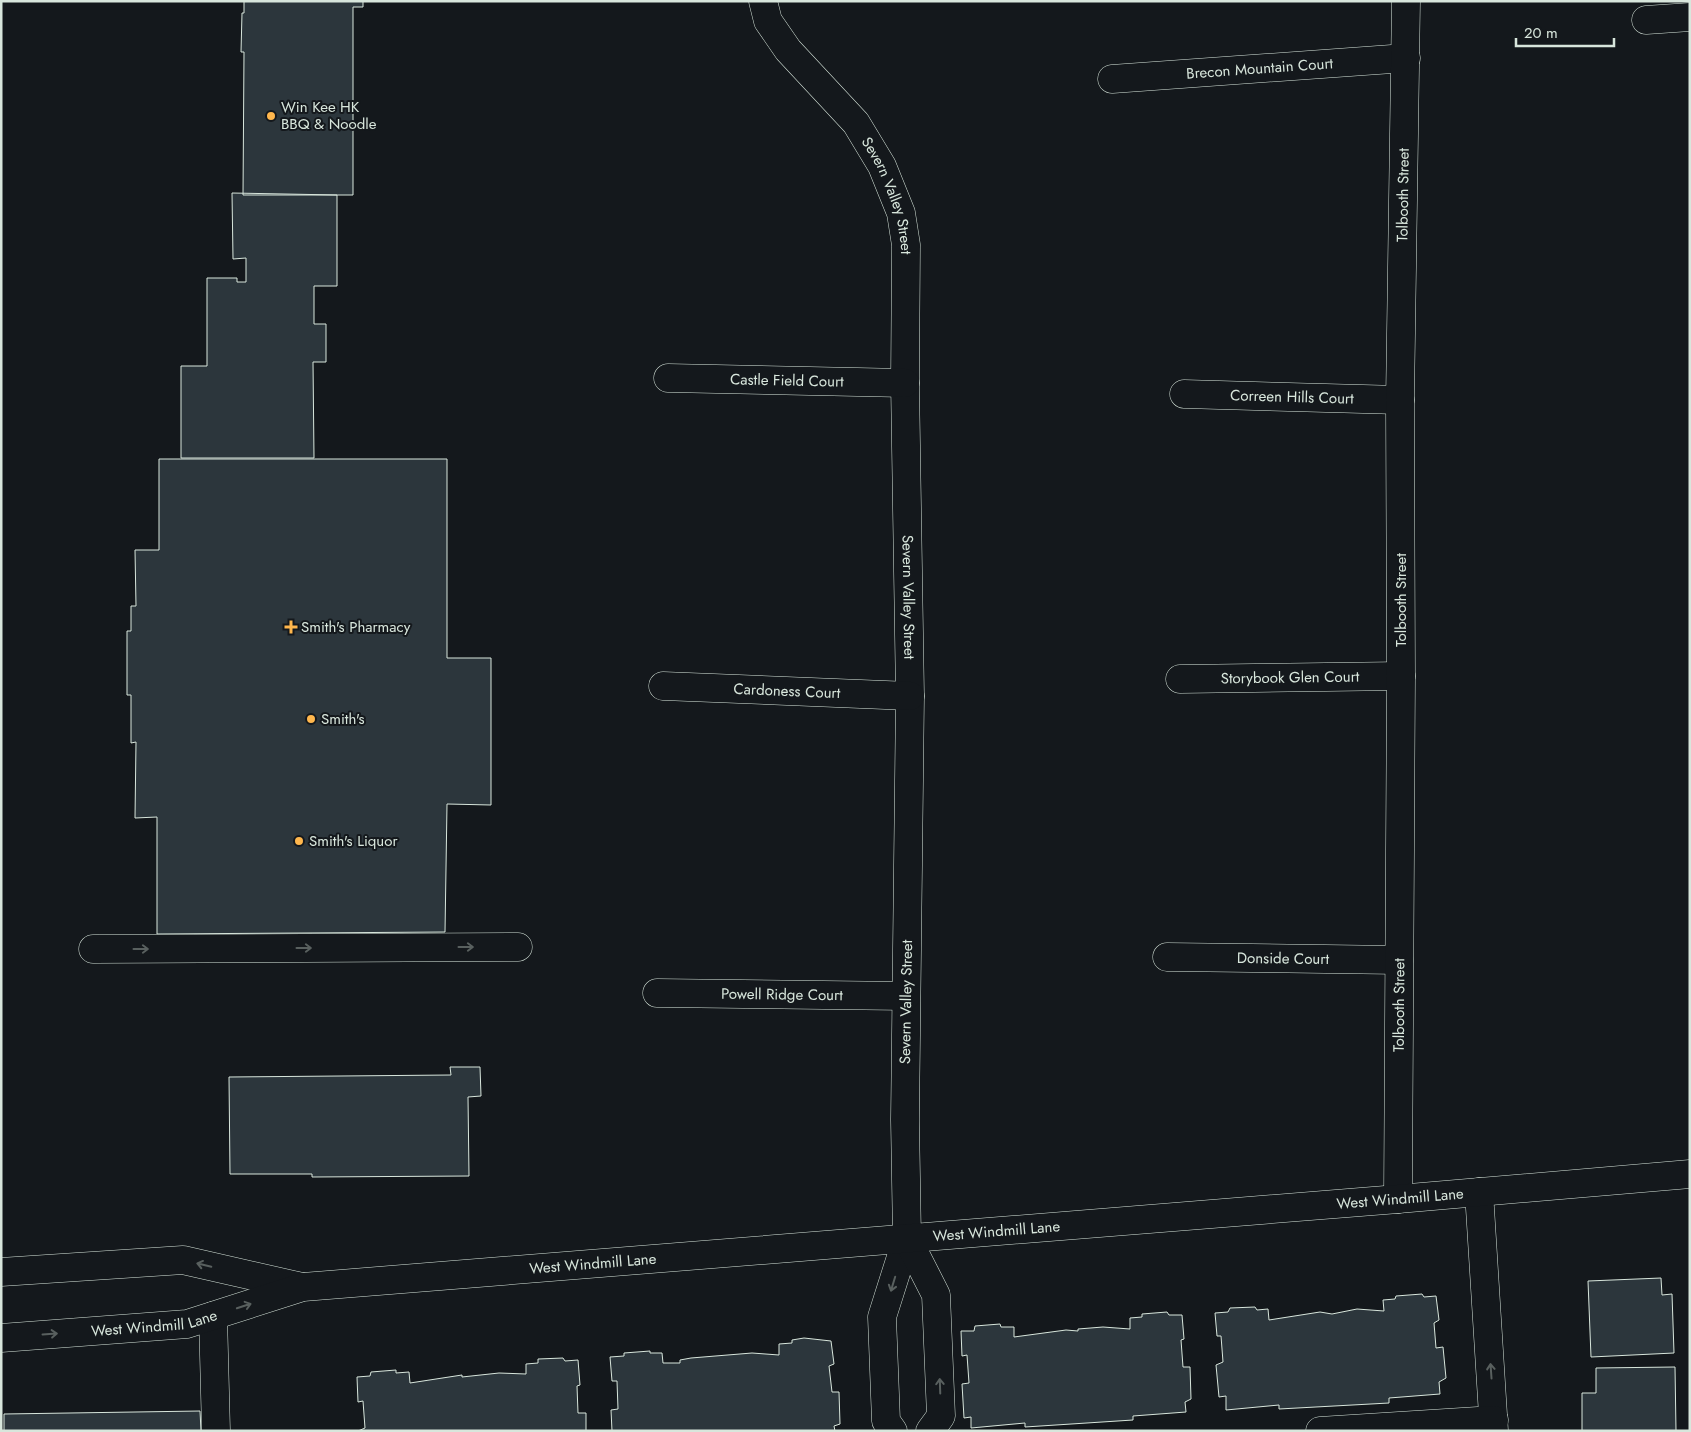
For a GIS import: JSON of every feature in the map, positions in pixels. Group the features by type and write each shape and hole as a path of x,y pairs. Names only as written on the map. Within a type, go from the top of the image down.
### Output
{"street":[{"name":"Severn Valley Street","path":"763,1 768,21 788,50 856,123 882,166 901,214 906,245 905,383 910,696 905,1120 907,1238"},
{"name":"Tolbooth Street","path":"1398,1199 1401,676 1400,400 1406,1"},
{"path":"1646,20 1690,16"},
{"name":"Brecon Mountain Court","path":"1112,79 1406,58"},
{"name":"Castle Field Court","path":"668,378 905,383"},
{"name":"Correen Hills Court","path":"1184,394 1400,400"},
{"name":"Storybook Glen Court","path":"1180,679 1401,676"},
{"name":"Cardoness Court","path":"663,686 910,696"},
{"path":"93,949 518,947"},
{"name":"Donside Court","path":"1167,957 1399,960"},
{"name":"Powell Ridge Court","path":"657,993 906,996"},
{"name":"West Windmill Lane","path":"1,1338 187,1324 303,1287 1690,1174"},
{"path":"1320,1431 1494,1425 1479,1192"},
{"path":"894,1431 886,1421 882,1317 907,1238"},
{"path":"907,1238 936,1295 941,1416 930,1431"},
{"name":"West Windmill Lane","path":"1,1272 183,1260 303,1287"},
{"path":"213,1316 216,1431"}],"building":[{"path":"244,1 363,1 363,7 353,7 353,195 243,195 244,52 241,52"},
{"path":"232,193 337,195 337,286 314,286 314,324 326,324 326,362 313,362 314,458 181,458 181,366 207,366 207,278 237,278 237,282 246,282 246,258 233,259"},
{"name":"Smith's","path":"159,459 447,459 447,658 491,658 491,805 447,804 445,932 157,934 157,817 135,818 136,742 131,743 131,695 127,695 127,631 131,631 131,606 136,606 135,550 159,550"},
{"path":"450,1067 480,1067 481,1096 468,1097 469,1176 312,1177 312,1174 230,1174 229,1077 451,1075"},
{"path":"1661,1278 1662,1295 1672,1294 1674,1353 1591,1357 1588,1281"},
{"path":"1422,1294 1424,1297 1436,1296 1439,1320 1434,1323 1436,1348 1443,1347 1446,1378 1439,1382 1440,1394 1389,1398 1389,1403 1279,1409 1279,1405 1226,1410 1226,1396 1219,1397 1216,1365 1223,1362 1221,1336 1217,1336 1215,1313 1228,1312 1230,1308 1255,1307 1257,1310 1268,1309 1269,1320 1320,1312 1332,1314 1357,1309 1384,1311 1383,1300 1395,1299 1396,1296"},
{"path":"1167,1312 1169,1315 1182,1315 1184,1339 1181,1340 1183,1367 1190,1367 1191,1399 1185,1402 1186,1412 1133,1416 1133,1420 1025,1427 1025,1423 971,1428 971,1417 964,1418 962,1384 969,1383 967,1355 962,1356 961,1331 974,1331 975,1326 1000,1324 1001,1327 1014,1327 1014,1337 1103,1327 1130,1329 1130,1318 1142,1317 1142,1314"},
{"path":"804,1338 831,1341 834,1364 829,1366 832,1392 839,1392 840,1424 834,1426 835,1431 612,1431 611,1410 618,1409 617,1381 612,1381 610,1357 624,1356 624,1353 650,1351 650,1353 662,1353 663,1363 680,1363 680,1360 691,1358 752,1353 779,1355 779,1344 792,1343 792,1340"},
{"path":"563,1358 565,1361 578,1360 580,1385 577,1386 578,1413 586,1413 586,1431 358,1431 365,1428 363,1401 358,1402 357,1377 370,1376 371,1372 396,1370 396,1373 409,1372 410,1383 462,1375 462,1377 499,1373 526,1374 526,1364 538,1363 538,1359"},
{"path":"1675,1367 1676,1431 1582,1431 1582,1393 1596,1393 1596,1368"},
{"path":"200,1411 201,1431 4,1431 4,1414"}],"place":[{"name":"Win Kee HK BBQ & Noodle","path":"271,116"},
{"name":"Smith's Pharmacy","path":"291,627"},
{"name":"Smith's","path":"311,719"},
{"name":"Smith's Liquor","path":"299,841"}]}
